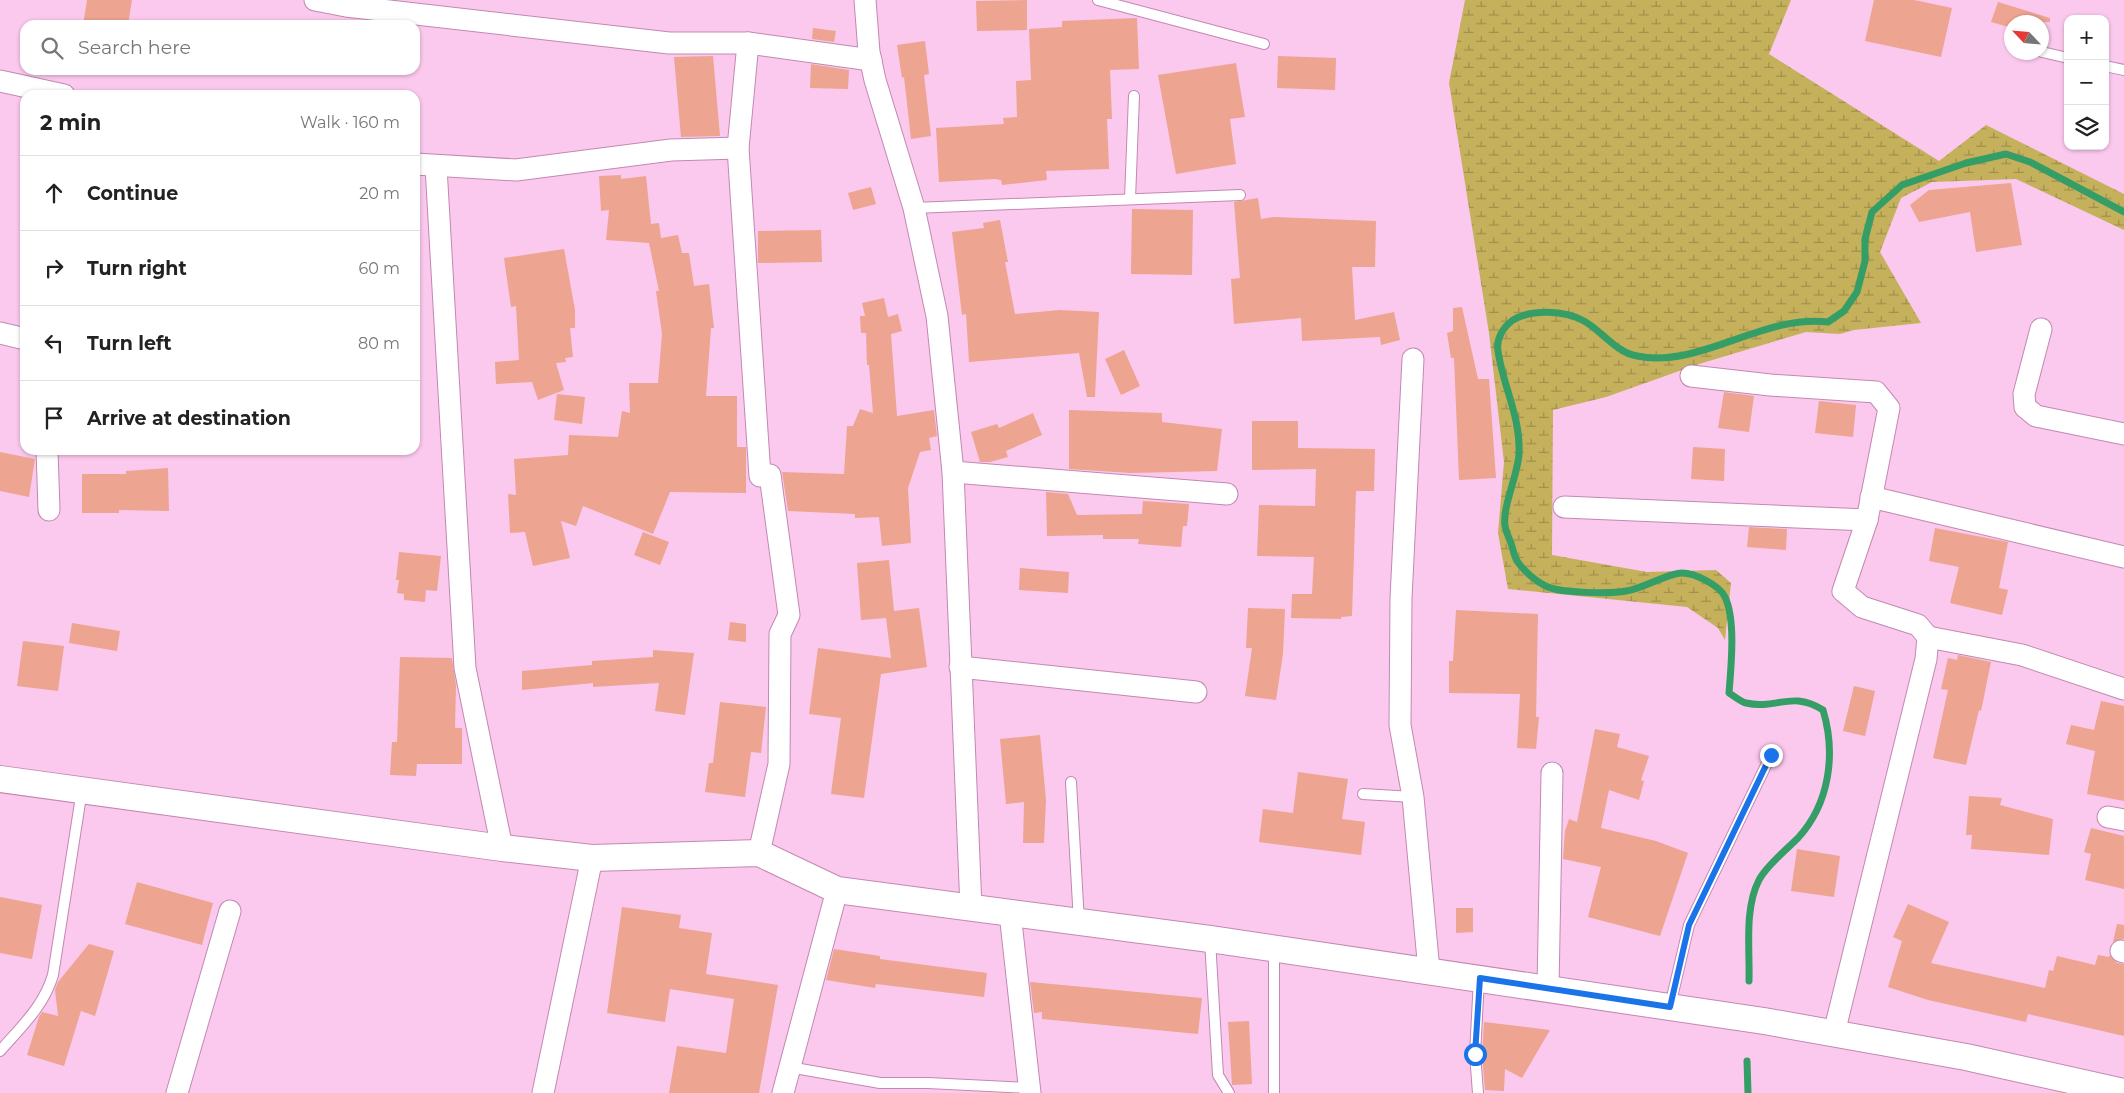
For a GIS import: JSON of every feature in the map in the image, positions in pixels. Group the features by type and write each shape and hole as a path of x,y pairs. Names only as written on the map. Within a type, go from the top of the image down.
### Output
{"street":[{"path":"315,0 356,7 669,43 748,43 871,60"},
{"path":"865,0 871,60 914,208 936,316 953,472 971,908"},
{"path":"748,43 738,148 760,476 770,475 789,615 780,634 779,764 759,853"},
{"path":"0,81 41,90"},
{"path":"420,165 516,170 671,150 738,148"},
{"path":"436,167 465,668 502,848"},
{"path":"2041,329 2024,394 2025,407 2036,416 2124,434"},
{"path":"0,333 20,338"},
{"path":"1413,359 1401,598 1400,716 1413,797 1429,970"},
{"path":"1692,376 1770,385 1876,392 1889,408 1867,520 1843,591 1862,607 1918,626 1928,636 2022,655 2124,689"},
{"path":"47,455 50,510"},
{"path":"953,472 1227,494"},
{"path":"1872,497 2124,557"},
{"path":"1564,507 1867,520"},
{"path":"1834,1034 1926,659 1928,636"},
{"path":"960,667 1196,692"},
{"path":"1548,988 1552,773"},
{"path":"0,778 502,848 592,858 759,853 838,890 1210,939 1274,950 1429,970 1670,1007 1966,1057 2124,1092"},
{"path":"543,1093 592,858"},
{"path":"782,1093 838,890"},
{"path":"178,1093 230,911"},
{"path":"1010,913 1030,1091"}],"lane":[{"path":"1098,0 1264,44"},
{"path":"2049,54 2064,57"},
{"path":"2109,67 2124,70"},
{"path":"1130,199 1134,96"},
{"path":"914,208 1240,195"},
{"path":"1670,1007 1689,925 1771,755"},
{"path":"1072,782 1079,923"},
{"path":"0,1051 40,1005 48,992 82,790"},
{"path":"1363,794 1413,797"},
{"path":"1210,939 1218,1075 1229,1093"},
{"path":"1274,950 1274,1093"},
{"path":"1478,1093 1475,1054 1480,978"},
{"path":"788,1066 880,1083 928,1083 1030,1091"}],"green space":[{"path":"1465,0 1791,0 1769,54 1939,161 1986,125 2124,194 2124,230 2016,179 1932,182 1901,198 1880,252 1921,323 1854,330 1840,334 1806,332 1699,364 1606,397 1553,410 1552,555 1647,572 1716,570 1731,583 1725,640 1718,628 1687,607 1508,589 1498,533 1504,462 1489,333 1449,83"}],"building":[{"path":"87,0 132,0 129,20 84,20"},
{"path":"1027,0 1027,30 977,31 976,1"},
{"path":"1874,0 1914,0 1952,8 1941,57 1865,41"},
{"path":"1998,2 2040,15 2004,15 2004,26 1991,22"},
{"path":"1137,18 1139,69 1110,70 1112,119 1107,119 1109,169 1046,171 1047,180 1002,185 1001,180 995,179 939,182 936,128 1004,124 1003,118 1017,117 1016,81 1031,80 1029,29 1062,27 1062,21"},
{"path":"813,28 836,31 834,42 812,39"},
{"path":"925,41 929,74 924,75 931,136 911,139 904,77 902,78 897,45"},
{"path":"713,56 720,136 681,137 674,57"},
{"path":"1278,56 1336,58 1335,90 1277,88"},
{"path":"1236,63 1245,117 1230,119 1236,164 1176,174 1158,75"},
{"path":"811,64 849,70 848,89 810,88"},
{"path":"621,175 621,179 646,176 651,224 659,223 661,238 678,235 682,253 689,253 694,286 709,284 714,328 711,328 706,396 737,396 737,447 746,447 746,493 670,492 653,534 583,506 576,526 561,521 570,558 533,566 525,532 510,533 508,494 516,495 514,459 568,455 569,435 618,437 622,411 630,413 629,383 658,383 662,334 656,291 659,291 649,243 606,240 609,210 601,211 599,176"},
{"path":"2011,183 2022,245 1976,252 1970,212 1919,222 1910,205 1929,190"},
{"path":"871,187 876,204 853,210 848,193"},
{"path":"1258,198 1261,219 1274,217 1376,221 1375,267 1352,267 1355,320 1394,312 1400,340 1381,345 1380,337 1302,341 1301,318 1234,324 1231,279 1240,278 1234,202"},
{"path":"1132,209 1193,210 1192,275 1131,274"},
{"path":"1000,220 1008,262 1005,262 1015,314 1060,310 1099,312 1095,397 1087,397 1079,353 969,362 966,314 962,315 952,232 984,228 983,223"},
{"path":"821,230 822,262 758,263 758,231"},
{"path":"564,249 575,310 575,328 570,328 573,357 565,358 566,362 556,363 564,390 538,400 532,382 496,384 495,362 519,360 516,306 511,307 504,258"},
{"path":"884,298 888,317 898,314 902,331 891,334 897,416 934,410 937,436 929,438 931,450 920,452 908,488 911,543 882,546 879,517 855,518 855,514 788,511 782,472 844,474 847,426 853,426 860,409 873,413 869,365 867,365 866,333 861,333 860,316 865,316 862,303"},
{"path":"1462,307 1478,379 1489,379 1496,478 1459,480 1454,358 1451,358 1447,333 1453,331 1453,308"},
{"path":"1124,350 1140,386 1121,395 1105,359"},
{"path":"1724,392 1754,396 1749,432 1718,428"},
{"path":"557,394 585,397 582,424 554,420"},
{"path":"1819,401 1856,405 1853,437 1815,433"},
{"path":"1069,410 1162,413 1162,422 1222,429 1217,471 1130,473 1069,469"},
{"path":"1033,413 1042,435 1006,451 1008,457 990,462 980,462 971,432 997,424 999,428"},
{"path":"1252,421 1298,421 1298,448 1375,449 1374,491 1356,491 1352,616 1341,617 1341,619 1291,618 1292,594 1312,594 1314,557 1257,556 1259,505 1315,506 1316,469 1252,470"},
{"path":"1693,447 1725,449 1724,481 1691,479"},
{"path":"0,452 35,459 29,497 0,491"},
{"path":"168,468 169,511 119,510 119,513 82,513 82,474 126,474 126,471"},
{"path":"1046,492 1068,494 1077,515 1142,514 1143,501 1189,504 1187,526 1183,526 1181,547 1138,544 1139,539 1103,539 1103,535 1047,536"},
{"path":"1749,527 1787,529 1786,550 1747,547"},
{"path":"1935,528 2008,542 1999,588 2008,590 2002,615 1950,603 1959,567 1929,561"},
{"path":"643,532 669,542 660,565 634,555"},
{"path":"399,552 441,556 437,591 426,590 425,602 404,600 404,594 397,593 399,580 396,580"},
{"path":"889,560 894,611 919,608 927,667 881,674 864,798 831,794 841,718 809,714 818,648 891,658 886,618 861,620 857,563"},
{"path":"1020,568 1069,572 1068,593 1019,590"},
{"path":"1248,608 1285,609 1283,654 1276,700 1245,696 1252,648 1246,648"},
{"path":"1456,610 1538,614 1536,717 1539,717 1536,749 1517,748 1520,694 1449,693 1449,661 1453,661"},
{"path":"730,622 746,624 746,642 728,640"},
{"path":"72,623 120,631 117,651 69,643"},
{"path":"23,641 64,646 58,691 17,686"},
{"path":"653,650 694,653 685,715 655,711 659,683 593,687 593,683 522,690 522,671 592,665 592,661 653,657"},
{"path":"1958,655 1991,662 1981,711 1979,710 1966,765 1933,758 1948,690 1941,689 1948,658 1957,660"},
{"path":"400,657 452,658 456,685 455,728 462,728 462,764 417,764 416,776 390,775 392,742 397,742"},
{"path":"1854,686 1875,691 1865,736 1843,731"},
{"path":"2101,701 2124,706 2124,801 2087,794 2095,751 2066,744 2071,725 2094,730"},
{"path":"720,702 766,707 761,753 751,752 745,797 705,792 709,763 713,763"},
{"path":"1595,729 1620,734 1617,747 1649,756 1641,780 1644,781 1639,800 1609,790 1601,828 1656,841 1688,853 1660,936 1588,917 1601,867 1563,859 1565,831 1569,819 1577,822"},
{"path":"1040,735 1046,800 1044,843 1023,843 1024,802 1006,804 1000,739"},
{"path":"1298,772 1348,779 1342,819 1365,822 1361,855 1259,842 1263,809 1293,813"},
{"path":"1969,796 2002,798 2000,805 2053,819 2049,855 1971,849 1972,835 1966,835"},
{"path":"2091,828 2124,836 2124,889 2085,880 2091,854 2084,852"},
{"path":"1797,849 1840,856 1834,897 1791,891"},
{"path":"137,882 213,903 202,945 125,924"},
{"path":"0,897 42,905 32,959 0,953"},
{"path":"1908,904 1949,922 1931,963 2045,988 2049,970 2053,971 2057,956 2095,965 2098,955 2109,957 2109,955 2117,963 2124,964 2124,1036 2028,1014 2026,1022 1928,1000 1888,987 1902,941 1893,937"},
{"path":"622,907 681,915 679,928 712,933 706,974 778,985 759,1093 669,1093 677,1046 726,1053 734,999 670,989 665,1022 607,1013"},
{"path":"1456,908 1473,908 1473,932 1456,933"},
{"path":"2117,924 2124,925 2124,939 2113,942"},
{"path":"89,944 114,951 95,1016 81,1011 64,1066 27,1055 42,1012 58,1016 55,990 58,982"},
{"path":"834,949 880,956 880,959 987,973 984,997 876,984 875,988 826,980"},
{"path":"1030,982 1202,998 1198,1034 1042,1019 1042,1012 1034,1013"},
{"path":"1249,1021 1252,1084 1232,1085 1228,1022"},
{"path":"1484,1022 1550,1030 1522,1078 1505,1069 1504,1091 1485,1090 1482,1055"}],"waterway":[{"path":"1749,981 1749,929 1754,891 1766,869 1798,838 1809,824 1823,793 1829,760 1827,726 1823,710 1802,701 1767,704 1746,703 1729,693 1732,644 1731,618 1722,593 1718,588 1700,577 1682,573 1632,590 1598,593 1575,592 1548,587 1531,576 1520,565 1515,557 1505,526 1506,510 1518,462 1519,441 1515,415 1500,364 1498,342 1501,334 1509,323 1521,316 1548,312 1558,313 1584,321 1615,346 1629,354 1661,358 1708,349 1779,326 1803,322 1828,322 1844,311 1857,292 1865,261 1865,239 1872,212 1902,185 1966,163 2006,154 2030,162 2124,212"},
{"path":"1747,1061 1748,1093"}],"route":[{"path":"1475,1054 1480,978 1670,1007 1689,925 1725,846 1771,755"}]}
